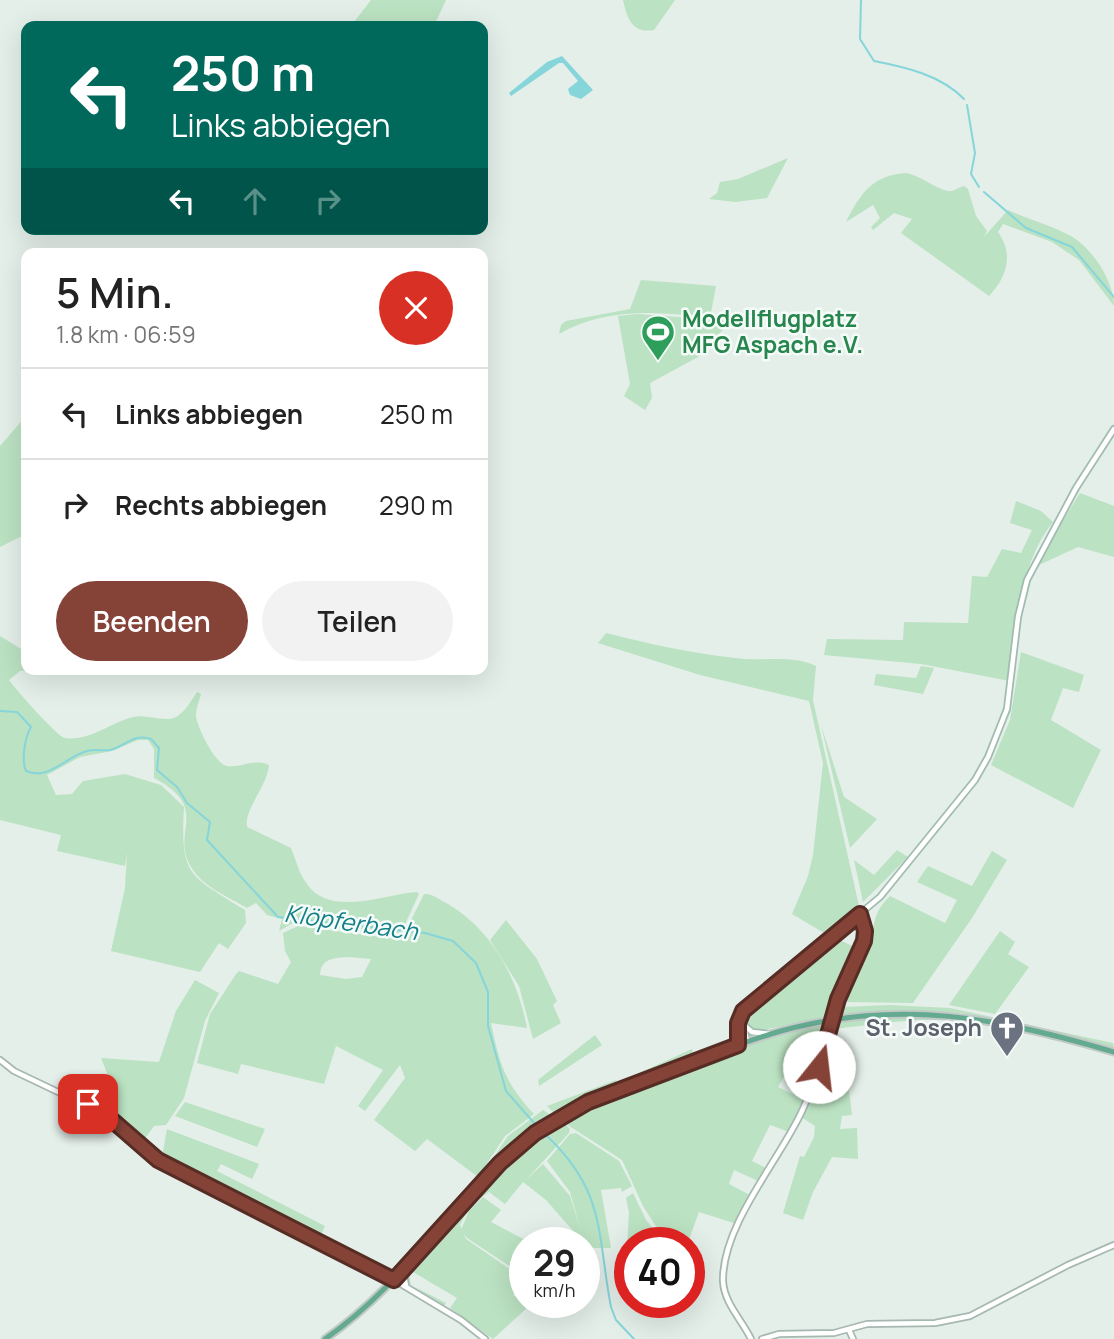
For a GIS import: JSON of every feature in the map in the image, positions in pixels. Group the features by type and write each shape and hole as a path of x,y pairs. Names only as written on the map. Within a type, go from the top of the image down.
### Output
{"main road":[{"path":"325,1339 409,1266 500,1163 548,1124 588,1102 738,1045 771,1034 849,1017 936,1013 1012,1024 1114,1052"}],"street":[{"path":"738,1045 739,1017 860,914 903,872 966,791 988,757 1007,709 1018,617 1027,580 1076,488 1114,429"},
{"path":"751,1339 726,1296 723,1281 726,1262 750,1202 802,1112 835,1009 864,941 865,931 860,914"},
{"path":"747,1042 743,1022 750,1005"},
{"path":"743,1022 752,1032 771,1034"},
{"path":"0,1060 14,1071 95,1108 158,1160 303,1237 394,1280 461,1320 485,1339"},
{"path":"762,1339 779,1334 821,1335 867,1324 934,1323 970,1316 1068,1265 1114,1245"},
{"path":"409,1266 404,1279 409,1289"},
{"path":"849,1329 853,1339"}],"green space":[{"path":"371,0 446,0 436,21 355,21"},
{"path":"623,0 675,0 654,30 647,31 640,30 632,23"},
{"path":"788,158 767,198 735,202 709,199 717,193 720,182 738,179"},
{"path":"907,173 945,190 952,191 964,186 968,189 976,216 987,231 984,237 1008,210 1078,240 1106,276 1114,306 1079,260 1052,242 1003,224 998,232 1006,249 1006,265 1000,281 989,296 901,233 912,219 894,213 873,230 871,227 880,218 873,205 846,222 862,195 876,182"},
{"path":"641,280 716,286 710,318 652,313 613,316 576,326 559,334 561,325 566,321 630,309"},
{"name":"Modellflugplatz MFG Aspach e.V.","path":"637,314 731,321 698,357 650,383 652,398 645,410 624,396 630,384 618,316"},
{"path":"21,422 21,536 0,547 0,446"},
{"path":"1080,493 1114,506 1114,557 1078,547 1039,565 1042,554"},
{"path":"1016,501 1041,511 1053,522 1033,557 1026,577 1017,619 1010,681 921,664 824,655 827,639 903,640 904,622 968,623 972,576 987,577 1002,549 1021,553 1032,530 1010,523"},
{"path":"606,633 702,654 745,659 797,660 816,666 813,700 859,906 826,934 792,914 808,876 813,855 823,763 809,701 700,675 598,643"},
{"path":"0,636 21,649 21,671 9,680 46,722 65,738 82,737 133,717 171,719 188,706 197,692 201,694 196,711 197,721 217,759 227,766 258,762 269,765 249,813 247,827 291,848 307,884 317,894 329,900 359,902 417,892 419,894 401,933 293,923 279,931 282,919 267,915 256,903 247,908 211,887 193,870 184,844 186,811 182,801 172,790 154,778 154,749 148,740 138,740 112,751 80,757 47,775 56,795 72,794 83,781 125,774 161,785 184,807 183,830 184,848 187,862 192,872 200,881 245,910 246,923 228,949 219,943 200,972 111,951 125,888 127,852 125,866 57,851 61,835 0,820"},
{"path":"1021,652 1084,675 1079,692 1063,688 1051,720 1101,750 1073,808 991,765 1010,720"},
{"path":"921,666 934,668 923,694 874,685 876,674 916,678"},
{"path":"821,725 844,797 877,819 850,848"},
{"path":"897,850 908,857 863,902 854,860 874,875"},
{"path":"992,851 1007,860 972,918 913,1003 844,1002 867,951 876,916 883,903 890,896 945,923 957,900 917,882 928,866 972,886"},
{"path":"424,894 448,904 478,927 501,957 523,1010 527,1028 491,1023 505,1072 516,1092 534,1114 505,1136 478,1177 427,1139 415,1151 374,1120 405,1078 400,1065 365,1111 358,1106 383,1070 336,1046 324,1084 241,1064 238,1074 197,1063 210,1014 239,971 278,984 291,962 285,951 283,933 298,926 397,939 404,934","holes":["333,959 371,959 362,977 346,979 320,975 323,965"]},
{"path":"506,920 537,959 557,1001 553,1005 561,1023 533,1039 519,986 490,940"},
{"path":"1000,931 1015,942 1008,954 1029,967 995,1014 949,1005"},
{"path":"836,938 858,949 827,1018 757,1031 746,1025 749,1011 758,1000 782,981 790,981 792,973"},
{"path":"195,980 219,993 205,1021 184,1098 166,1125 154,1126 141,1144 111,1116 111,1083 101,1058 159,1062 176,1011"},
{"path":"890,1005 950,1008 1113,1043 1114,1048 1090,1045 1027,1026 971,1014 905,1011 838,1016 842,1007"},
{"path":"897,1015 964,1018 1015,1029 1012,1033 1008,1031 1004,1034 1003,1030 982,1024 919,1020 834,1029 837,1021"},
{"path":"825,1024 809,1081 787,1071 778,1087 805,1100 789,1132 770,1125 752,1161 766,1168 758,1181 734,1170 729,1184 750,1195 737,1224 699,1212 694,1227 656,1227 643,1206 622,1160 563,1122 570,1129 569,1133 526,1180 543,1164 570,1196 580,1227 570,1227 546,1200 523,1182 505,1204 489,1192 484,1195 465,1215 460,1225 466,1239 509,1269 509,1318 516,1318 493,1339 450,1308 457,1298 413,1272 409,1275 411,1285 407,1282 407,1273 471,1196 517,1149 550,1125 602,1100 674,1072 768,1039"},
{"path":"595,1035 602,1045 539,1086 538,1080"},
{"path":"692,1049 694,1057 635,1077 557,1116 547,1106 616,1080 617,1083"},
{"path":"834,1051 846,1066 852,1115 842,1116 840,1129 857,1128 858,1159 832,1157 813,1192 803,1220 783,1213 800,1156 804,1157 814,1137 815,1126 801,1117 825,1055"},
{"path":"185,1102 265,1129 257,1147 175,1116"},
{"path":"543,1110 554,1117 497,1162 398,1272 392,1271 477,1182 508,1136"},
{"path":"167,1129 259,1164 252,1179 221,1164 217,1171 325,1226 318,1242 164,1162 162,1157"},
{"path":"576,1133 619,1161 632,1186 622,1192 621,1188 601,1190 611,1248 600,1248 600,1227 580,1227 570,1192 547,1161 570,1134"},
{"path":"633,1193 652,1227 628,1227 626,1198"},
{"path":"483,1197 501,1210 491,1222 509,1231 509,1266 467,1238 461,1230 469,1211"},
{"path":"414,1287 446,1303 444,1306"}],"water":[{"path":"562,56 593,90 581,99 570,95 568,89 578,81 563,63 559,63 511,96 509,93 547,62"}],"waterway":[{"path":"861,0 860,39 874,61 910,69 934,78 964,99"},
{"path":"967,105 975,153 971,174 979,187"},
{"path":"984,192 1026,228 1072,247 1114,297"},
{"name":"Klöpferbach","path":"0,711 17,712 31,727 25,742 24,761 26,771 34,773 50,771 87,751 110,750 134,739 151,739 159,748 157,770 177,787 187,803 210,822 207,840 278,917 425,933 453,941 476,963 488,992 488,1026 506,1091 534,1123"},
{"name":"Klöpferbach","path":"547,1136 566,1156 589,1195 596,1215 611,1307 616,1320 634,1339"}],"place":[{"name":"Modellflugplatz MFG Aspach e.V.","path":"658,362"},
{"name":"St. Joseph","path":"1007,1058"}],"route":[{"path":"88,1104 112,1120 158,1160 303,1237 394,1280 490,1174 523,1142 548,1124 588,1102 738,1045 738,1023 743,1011 860,914 865,931 864,941 838,999 819,1067"}]}
